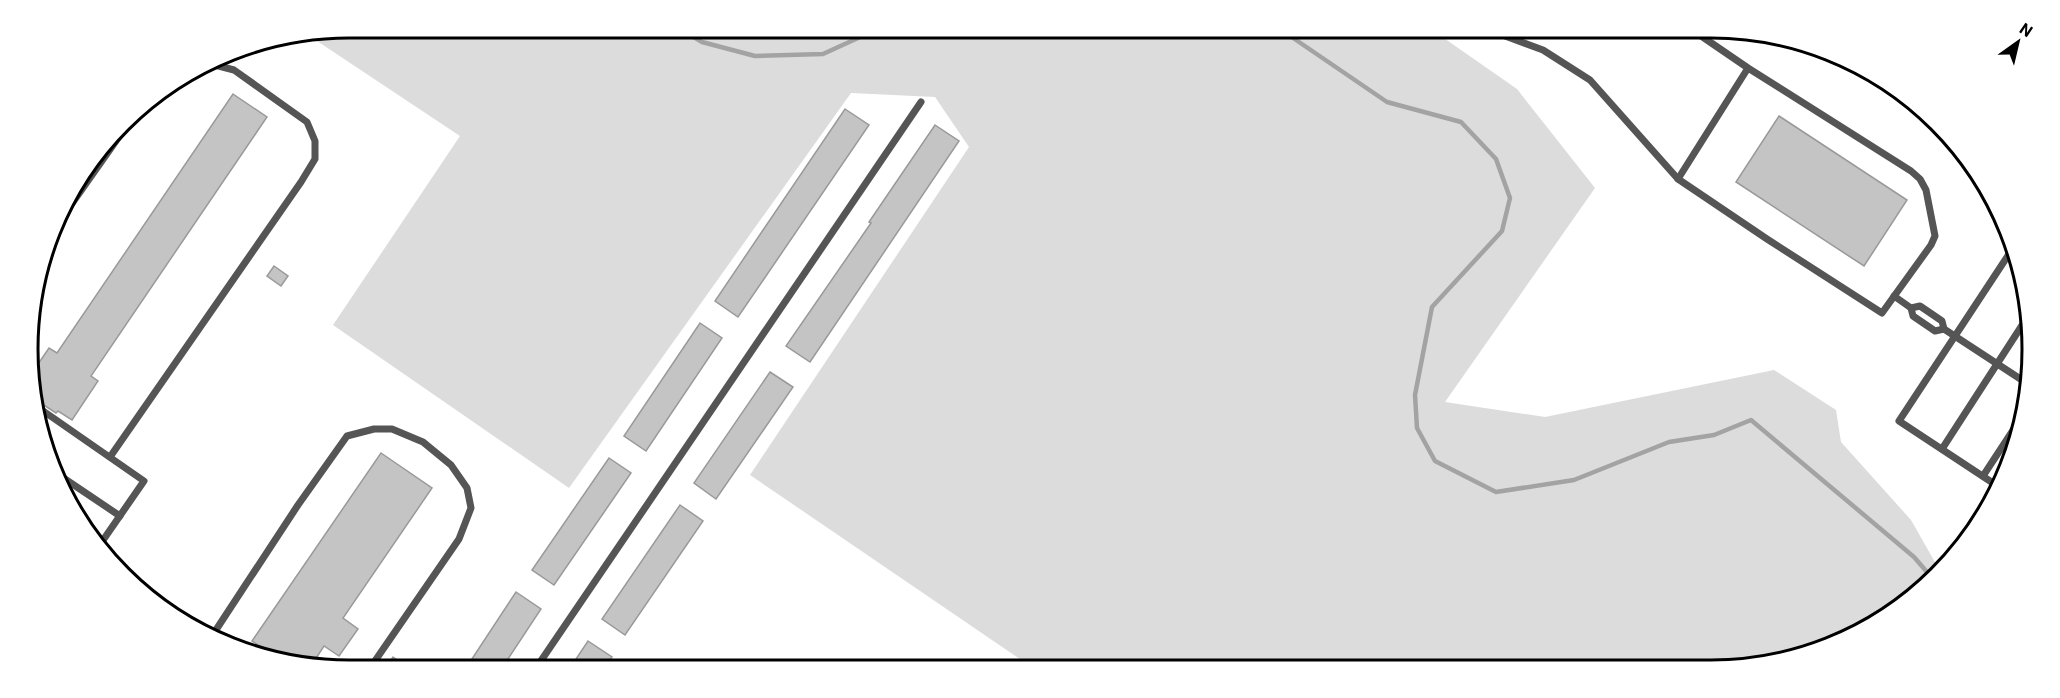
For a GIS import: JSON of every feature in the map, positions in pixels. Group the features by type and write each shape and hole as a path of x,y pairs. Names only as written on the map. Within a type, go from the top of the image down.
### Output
{"lane":[{"path":"1511,38 1543,50 1590,81 1678,179 1882,313 1931,245 1935,236 1926,190 1920,179 1704,38"},
{"path":"110,457 315,159 315,141 307,122 234,70 219,66"},
{"path":"1678,179 1748,68"},
{"path":"541,660 921,102"},
{"path":"78,195 109,151"},
{"path":"1992,482 1899,421 2008,255"},
{"path":"1894,296 1911,308 1912,316 1935,332 1944,329"},
{"path":"1911,308 1920,306 1942,321 1944,329 2021,379"},
{"path":"1942,449 2022,326"},
{"path":"43,411 144,481 103,540"},
{"path":"216,630 298,505 347,436 374,429 392,429 423,442 450,465 467,488 471,508 459,539 376,660"},
{"path":"1983,476 2011,433"},
{"path":"67,480 120,516"}],"shaded area":[{"path":"1444,38 1517,89 1595,188 1445,402 1545,417 1774,370 1836,410 1841,442 1911,520 1936,564 1901,596 1867,619 1811,644 1752,658 1731,660 1021,660 750,475 969,147 935,97 851,93 569,488 333,325 460,136 315,39"}],"building":[{"path":"233,94 267,117 91,376 98,381 72,420 42,404 38,364 49,348 57,353"},
{"path":"845,109 869,125 738,317 715,301"},
{"path":"1779,116 1907,200 1864,266 1736,182"},
{"path":"935,125 959,141 810,362 786,346"},
{"path":"274,266 288,276 281,286 267,276"},
{"path":"700,323 722,338 646,451 624,436"},
{"path":"770,372 793,387 716,499 694,483"},
{"path":"381,453 432,488 343,618 358,629 339,656 324,646 316,659 288,655 264,649 252,641"},
{"path":"609,458 631,473 554,585 532,570"},
{"path":"680,505 703,521 625,635 602,619"},
{"path":"516,592 541,609 507,660 471,660"},
{"path":"588,641 612,657 610,660 575,660"}],"waterway":[{"path":"695,38 702,42 755,56 823,54 858,38"},
{"path":"1293,38 1387,102 1461,122 1496,159 1510,198 1502,231 1432,307 1415,395 1417,428 1435,461 1496,492 1574,480 1669,442 1714,435 1751,420 1914,557 1927,572"}]}
